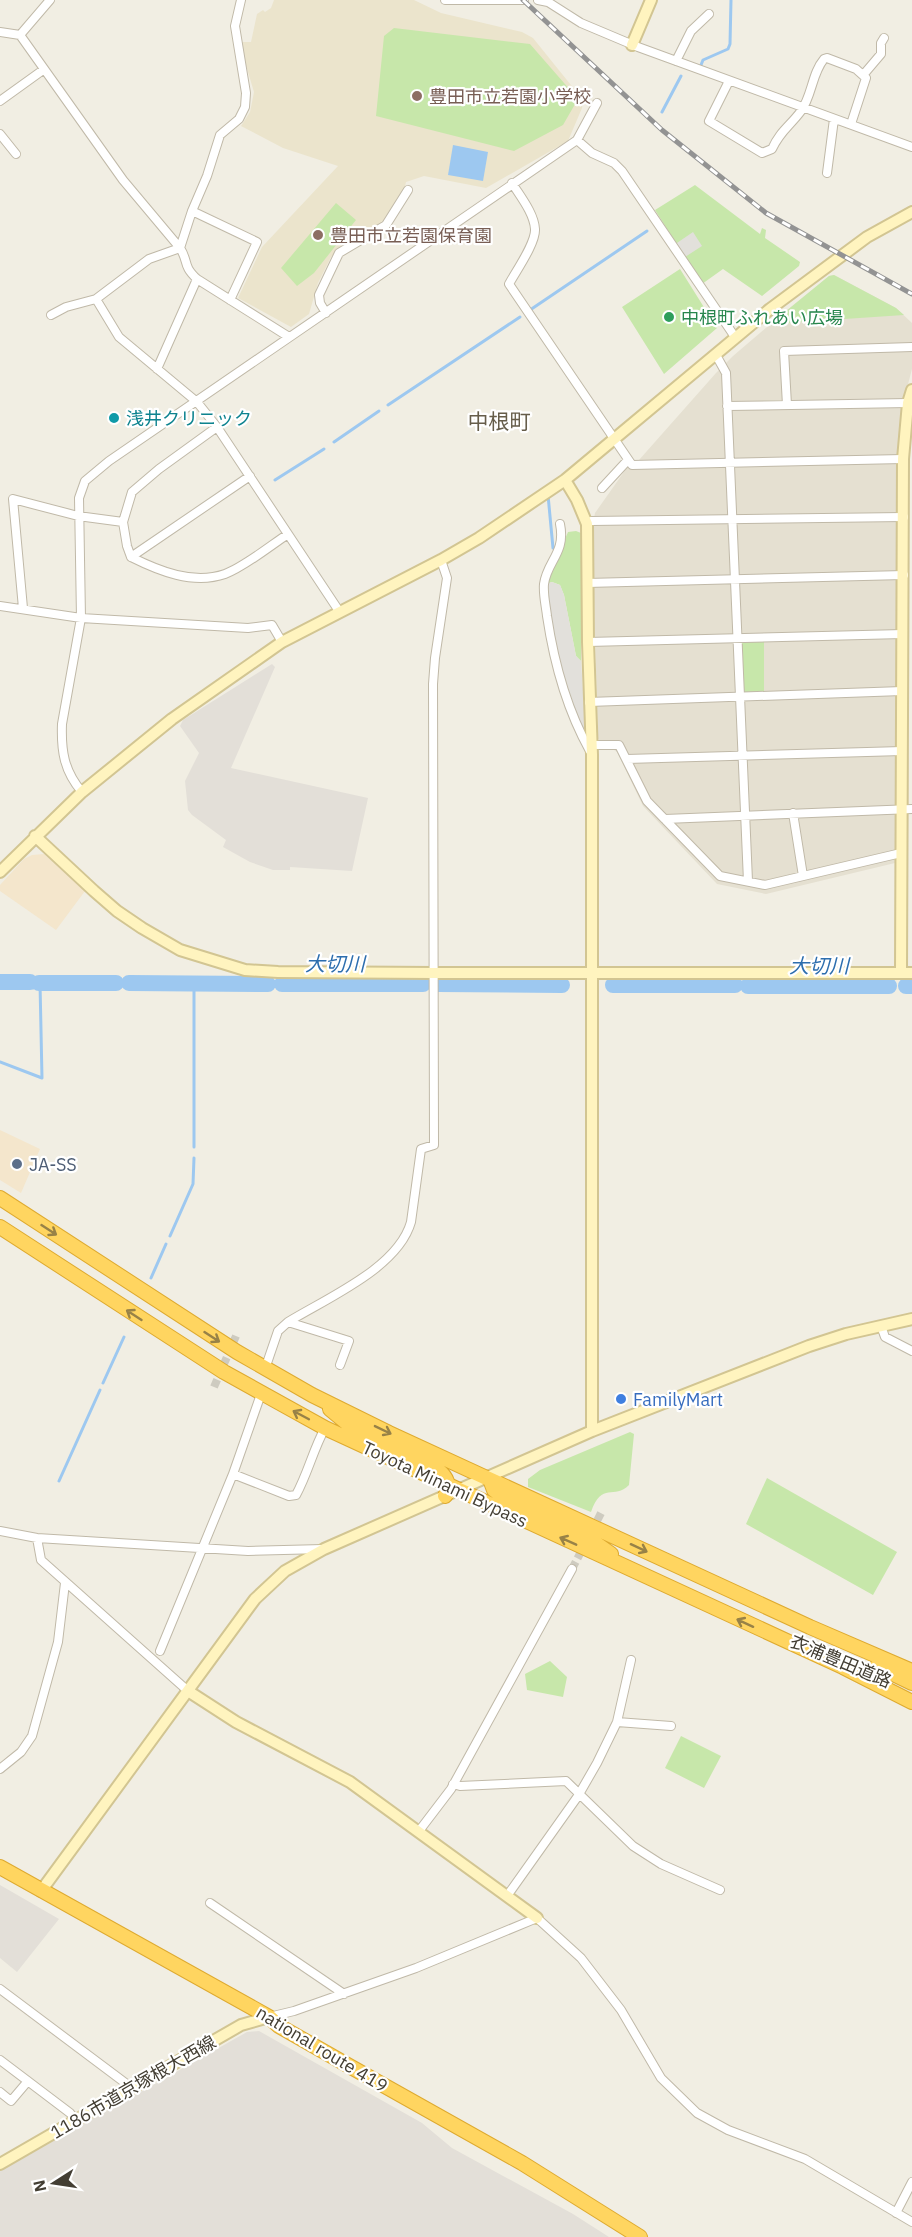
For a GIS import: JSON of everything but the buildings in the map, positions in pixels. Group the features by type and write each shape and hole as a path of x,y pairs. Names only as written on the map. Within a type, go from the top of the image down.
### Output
{"highway":[{"name":"Toyota Minami Bypass","path":"0,1198 191,1323 312,1395 389,1433 492,1477 810,1627 912,1671"},
{"name":"Toyota Minami Bypass","path":"0,1227 160,1332 261,1394 325,1428 450,1491 632,1570 912,1702"},
{"path":"312,1395 359,1433 438,1470 446,1478 450,1491"},
{"path":"492,1477 494,1490 502,1496 581,1533 632,1570"},
{"name":"衣浦豊田道路","path":"810,1627 849,1652 912,1683"},
{"name":"衣浦豊田道路","path":"768,1634 810,1645 912,1692"},
{"name":"national route 419","path":"0,1867 269,2017 279,2026 522,2163 640,2237"}],"street":[{"path":"20,35 50,0"},
{"path":"180,248 220,135 239,119 245,106 246,93 235,26 241,0"},
{"path":"445,0 524,0"},
{"path":"538,0 553,4 581,23 632,45 912,147"},
{"path":"632,45 651,0"},
{"path":"676,61 691,31 709,14"},
{"path":"0,32 20,35 123,180 180,248 184,254 186,269 196,279 289,337"},
{"path":"864,74 881,54 881,43 885,38"},
{"path":"729,81 709,122 762,153 772,149 776,139 803,108 824,59 827,58 856,69 864,74 867,80 851,124"},
{"path":"0,101 43,70"},
{"path":"82,792 70,778 62,741 62,724 81,618 78,516 79,498 85,481 109,461 577,140 597,103"},
{"path":"827,173 834,119"},
{"path":"0,135 16,154"},
{"path":"577,140 592,153 614,163 622,171 735,337"},
{"path":"512,183 532,218 535,230 531,244 509,284 627,461 632,465 903,459"},
{"path":"326,313 320,303 319,295 339,253 386,225 408,189"},
{"path":"192,211 257,242 230,300"},
{"path":"0,872 82,792 172,719 282,642 441,560 479,538 565,480 735,337 848,250 912,212"},
{"path":"51,315 66,307 96,299 149,259 180,248"},
{"path":"157,369 196,279"},
{"path":"96,299 119,337 129,348 197,402 217,427 339,611"},
{"path":"787,405 784,351 912,347"},
{"path":"716,355 726,373 728,464 748,881"},
{"path":"35,836 117,911 180,950 245,970 434,973 907,973 901,853 907,809 902,751 903,634 908,605 904,575 903,459 908,403 912,390"},
{"path":"727,406 908,403"},
{"path":"217,427 159,469 132,492 123,522 131,557 144,564 185,577 211,578 226,573 288,534"},
{"path":"602,488 627,461"},
{"path":"131,557 250,477"},
{"path":"565,480 587,524 589,702 592,750 592,1431"},
{"path":"23,606 13,499 78,516 123,522"},
{"path":"587,524 591,521 904,517"},
{"path":"560,524 563,537 544,582 544,596 562,685 578,729 592,750"},
{"path":"265,1369 278,1331 288,1322 371,1272 400,1245 408,1233 421,1149 434,1145 434,684 435,658 447,578 441,560"},
{"path":"587,583 904,575"},
{"path":"0,601 81,618 248,628 272,625 282,642"},
{"path":"0,606 23,606"},
{"path":"588,642 903,634"},
{"path":"589,702 902,692"},
{"path":"592,750 619,745 647,801 720,876 765,885 901,853"},
{"path":"627,759 902,751"},
{"path":"665,819 907,809"},
{"path":"793,813 803,876"},
{"path":"41,1891 255,1599 292,1566 450,1491 492,1477 592,1431 809,1346 912,1319"},
{"path":"288,1322 349,1341 340,1365"},
{"path":"881,1326 885,1337 912,1352"},
{"path":"160,1651 233,1473 261,1394"},
{"path":"233,1473 290,1496 296,1495 325,1428"},
{"path":"0,1532 37,1538 248,1551 324,1549"},
{"path":"37,1538 41,1560 188,1690 236,1722 350,1782 537,1918 581,1958 621,2010 661,2078 697,2113 728,2130 805,2159 912,2222"},
{"path":"419,1831 453,1784 572,1569"},
{"path":"0,1770 21,1752 32,1736 62,1622 65,1583"},
{"path":"507,1896 580,1793 617,1722 631,1660"},
{"path":"617,1722 671,1726"},
{"path":"453,1784 460,1786 566,1781 633,1846 661,1864 720,1890"},
{"path":"210,1903 344,1994"},
{"path":"269,2017 294,2011 416,1968 537,1918"},
{"path":"0,1989 132,2088"},
{"name":"1186市道京塚根大西線","path":"0,2164 241,2025 269,2017"},
{"path":"0,2060 76,2120"},
{"path":"0,2092 11,2101 28,2081"},
{"path":"896,2212 912,2182"}],"shaded area":[{"name":"豊田市立若園小学校","path":"274,0 414,0 441,13 522,32 533,38 583,100 582,108 568,141 486,188 424,176 406,182 404,191 382,223 331,257 318,283 309,314 291,327 238,298 262,247 338,166 283,148 241,126 250,112 254,92 239,42 251,42 257,14 271,8"},
{"path":"693,232 702,246 685,257 674,245"},
{"path":"834,275 896,308 912,323 912,369 901,411 895,863 766,894 717,884 643,806 617,752 598,739 592,529 595,513 626,469 639,460 716,373 780,316 829,276"},
{"path":"552,582 560,585 564,595 576,656 581,661 586,735 578,725 550,626 546,584"},
{"path":"272,664 275,667 231,768 368,798 352,871 290,867 290,870 273,870 250,862 223,847 226,840 188,810 185,781 199,753 180,726 183,720"},
{"path":"44,854 85,891 56,930 0,891 0,885 24,859 32,855"},
{"name":"JA-SS","path":"0,1130 40,1149 21,1193 0,1180"},
{"path":"0,1885 59,1919 17,1972 0,1958"},
{"path":"259,2031 422,2123 452,2148 573,2214 609,2237 0,2237 0,2171 247,2032"}],"green space":[{"path":"394,28 530,44 578,99 563,125 514,151 376,116 384,36"},
{"path":"695,185 760,234 762,228 766,230 765,238 800,262 799,266 762,296 723,269 702,284 655,210"},
{"path":"336,203 356,220 314,273 297,286 281,268"},
{"name":"中根町ふれあい広場","path":"680,269 717,328 664,374 622,307"},
{"path":"834,275 896,308 904,315 785,323 780,316 829,276"},
{"path":"568,532 581,533 581,661 576,656 560,585 552,582 546,584"},
{"path":"743,642 764,642 764,691 745,692 743,689 741,645"},
{"path":"630,1432 634,1434 629,1485 624,1489 599,1497 591,1512 528,1487 528,1479 540,1470"},
{"path":"767,1478 897,1552 873,1595 746,1524"},
{"path":"550,1661 567,1677 563,1697 527,1690 525,1674"},
{"path":"681,1736 721,1756 704,1788 665,1768"}],"water":[{"path":"453,145 488,152 483,181 448,175"}],"waterway":[{"path":"701,65 703,60 728,49 731,0"},
{"path":"662,112 681,76"},
{"path":"530,310 647,231"},
{"path":"388,405 520,317"},
{"path":"334,442 379,411"},
{"path":"275,480 324,449"},
{"path":"548,495 553,548"},
{"name":"大切川","path":"0,982 30,982"},
{"name":"大切川","path":"39,983 116,983"},
{"path":"0,1062 42,1078 40,983"},
{"name":"大切川","path":"129,983 268,984"},
{"path":"194,984 194,1147"},
{"name":"大切川","path":"282,984 423,984"},
{"name":"大切川","path":"438,984 562,985"},
{"name":"大切川","path":"613,985 735,985"},
{"name":"大切川","path":"748,986 889,986"},
{"name":"大切川","path":"906,986 912,986"},
{"path":"170,1236 193,1184 194,1158"},
{"path":"151,1278 166,1244"},
{"path":"103,1383 124,1337"},
{"path":"59,1481 100,1390"}],"tunnel":[{"path":"214,1387 236,1336"},
{"path":"592,1531 601,1513"},
{"path":"572,1569 585,1544"}],"railway":[{"path":"523,0 662,130 766,213 912,294"}],"place":[{"name":"豊田市立若園小学校","path":"417,96"},
{"name":"豊田市立若園保育園","path":"318,235"},
{"name":"中根町ふれあい広場","path":"669,317"},
{"name":"浅井クリニック","path":"114,418"},
{"name":"JA-SS","path":"17,1164"},
{"name":"FamilyMart","path":"621,1399"}],"district":[{"name":"中根町","path":"499,421"}]}
